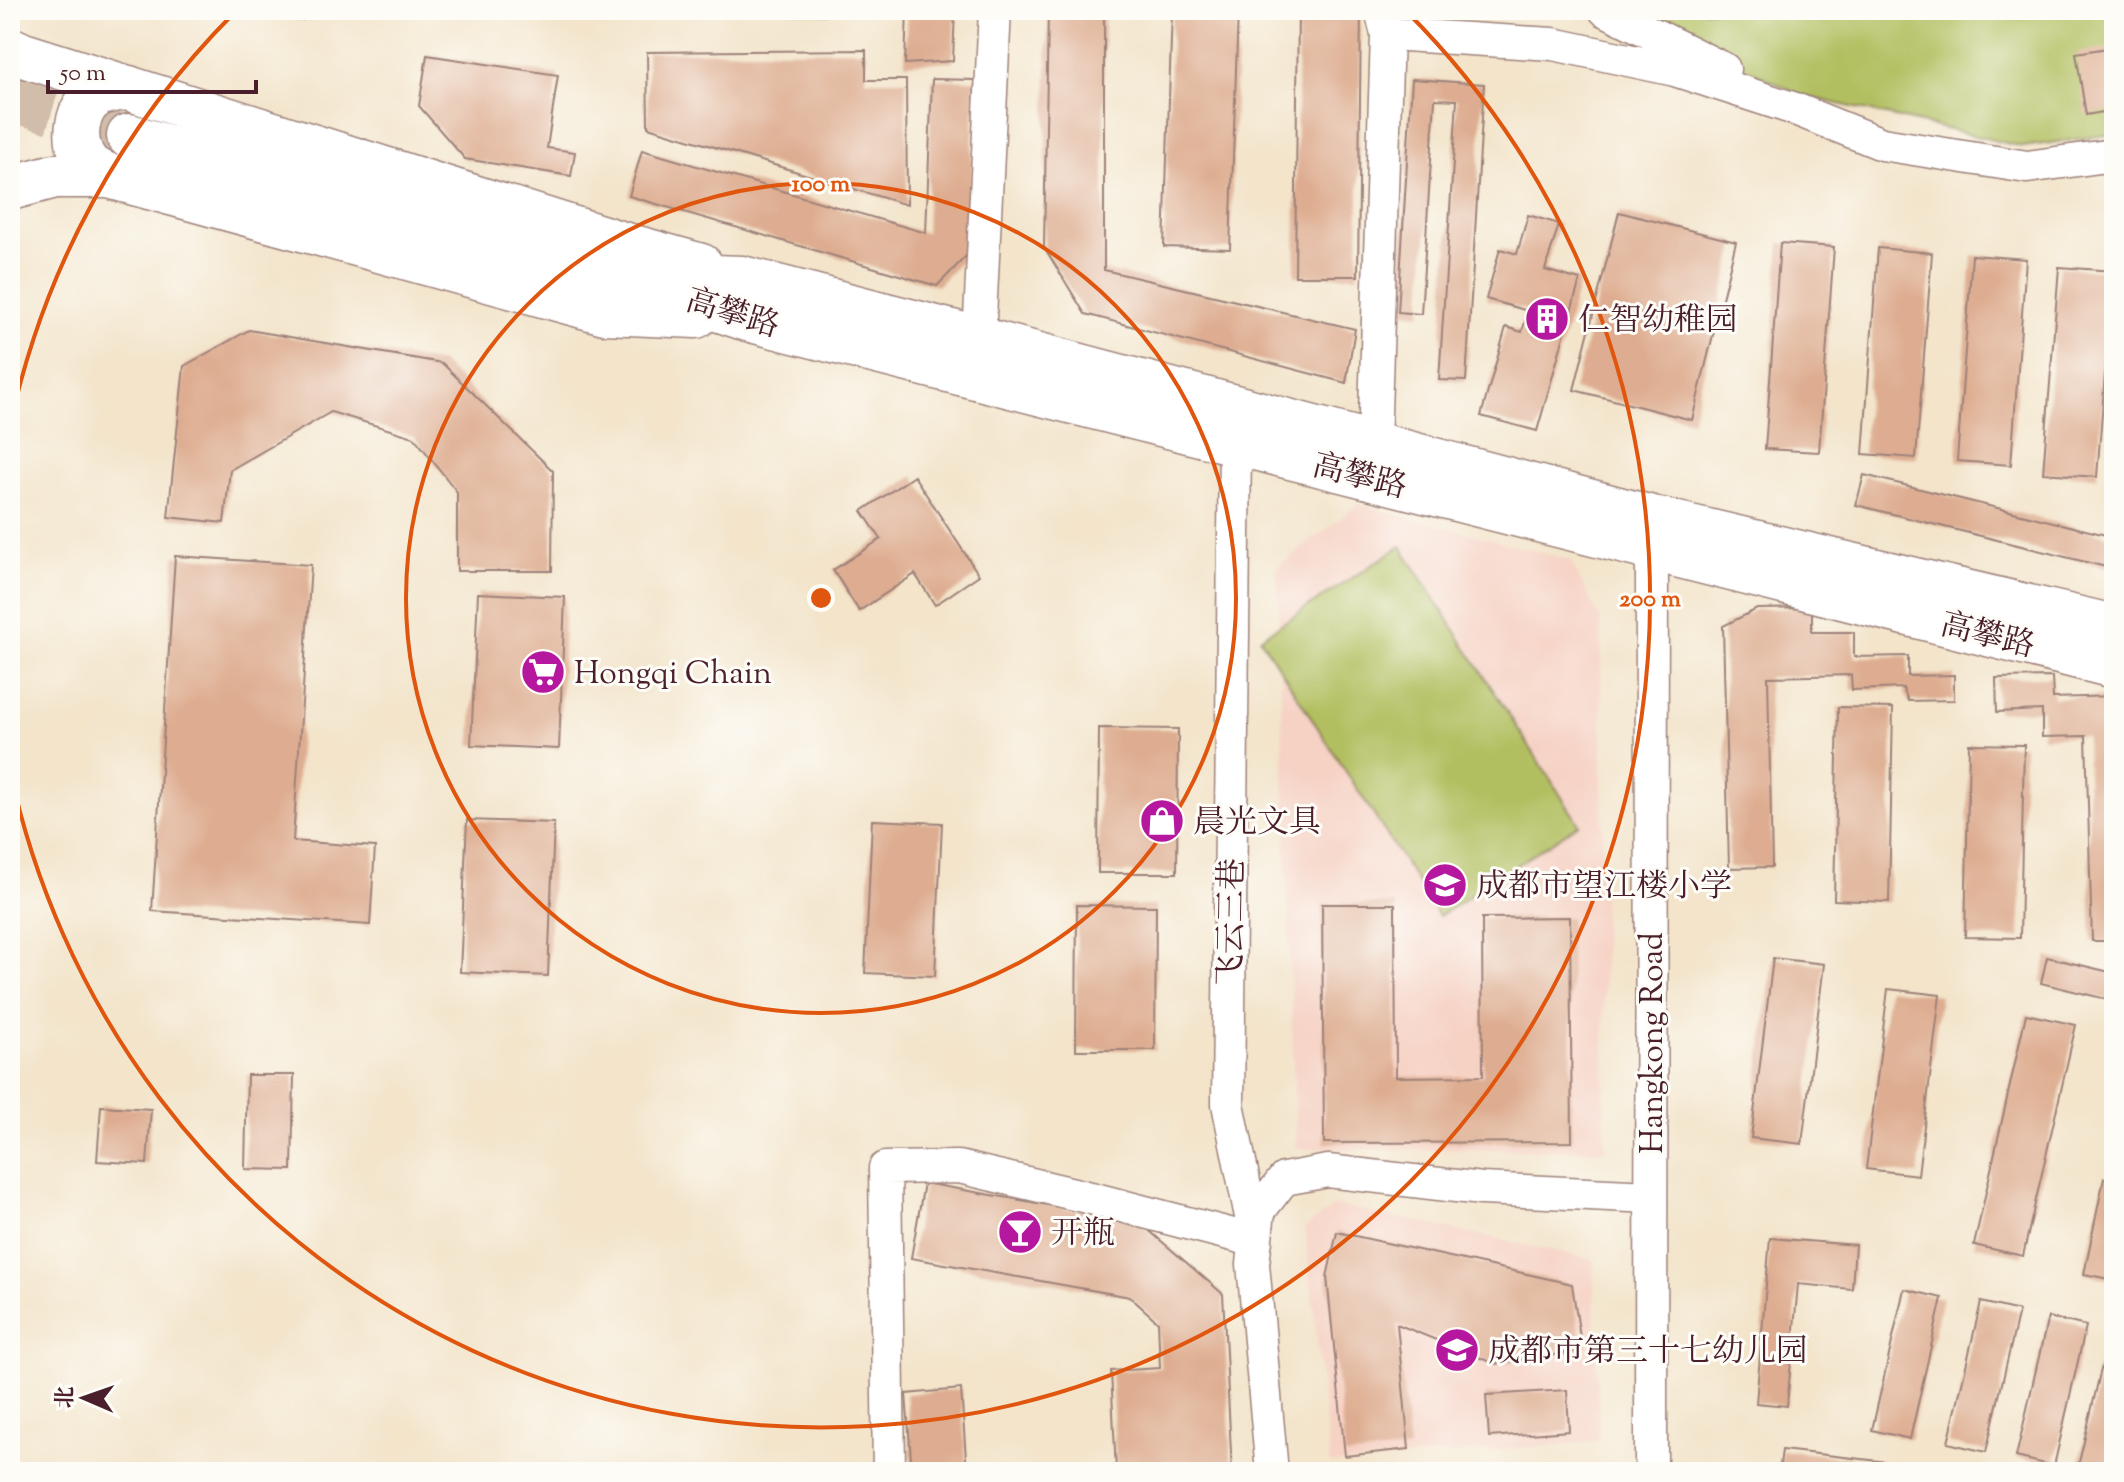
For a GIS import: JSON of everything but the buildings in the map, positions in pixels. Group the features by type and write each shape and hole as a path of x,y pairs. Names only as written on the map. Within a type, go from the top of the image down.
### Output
{"main road":[{"path":"10,49 604,238 745,298"},
{"path":"129,88 100,92 86,104 79,122 76,139 81,155 89,167 109,176 605,312 745,298"},
{"name":"高攀路","path":"129,136 609,273 979,339 1239,427 1374,445 1652,534 2114,627"},
{"path":"10,188 55,176 109,176"},
{"name":"高攀路","path":"745,298 1652,534 2114,666"}],"street":[{"path":"979,339 995,10"},
{"path":"1605,10 1743,78 1795,109"},
{"path":"1374,445 1384,22 1553,44 1675,70 1795,109 1882,144 2027,167 2114,155"},
{"name":"飞云三巷","path":"1239,427 1228,1104 1256,1241"},
{"name":"Hangkong Road","path":"1651,1472 1652,534"},
{"path":"889,1472 885,1168 959,1167 1256,1241"},
{"path":"1272,1472 1253,1264 1259,1211 1284,1179 1328,1171 1482,1189 1651,1197"}],"shaded area":[{"name":"成都市望江楼小学","path":"1358,504 1570,560 1601,621 1605,1150 1296,1149 1277,568"},
{"name":"成都市第三十七幼儿园","path":"1335,1205 1593,1259 1599,1441 1330,1464 1305,1228"}],"green space":[{"path":"1627,10 2114,10 2114,134 2023,147 1800,95"},
{"path":"1401,546 1579,824 1439,916 1260,638"}],"tunnel":[{"path":"10,99 129,136"}],"place":[{"name":"仁智幼稚园","path":"1547,319"},
{"name":"Hongqi Chain","path":"543,672"},
{"name":"晨光文具","path":"1162,821"},
{"name":"成都市望江楼小学","path":"1445,885"},
{"name":"开瓶","path":"1020,1232"},
{"name":"成都市第三十七幼儿园","path":"1457,1350"}]}
